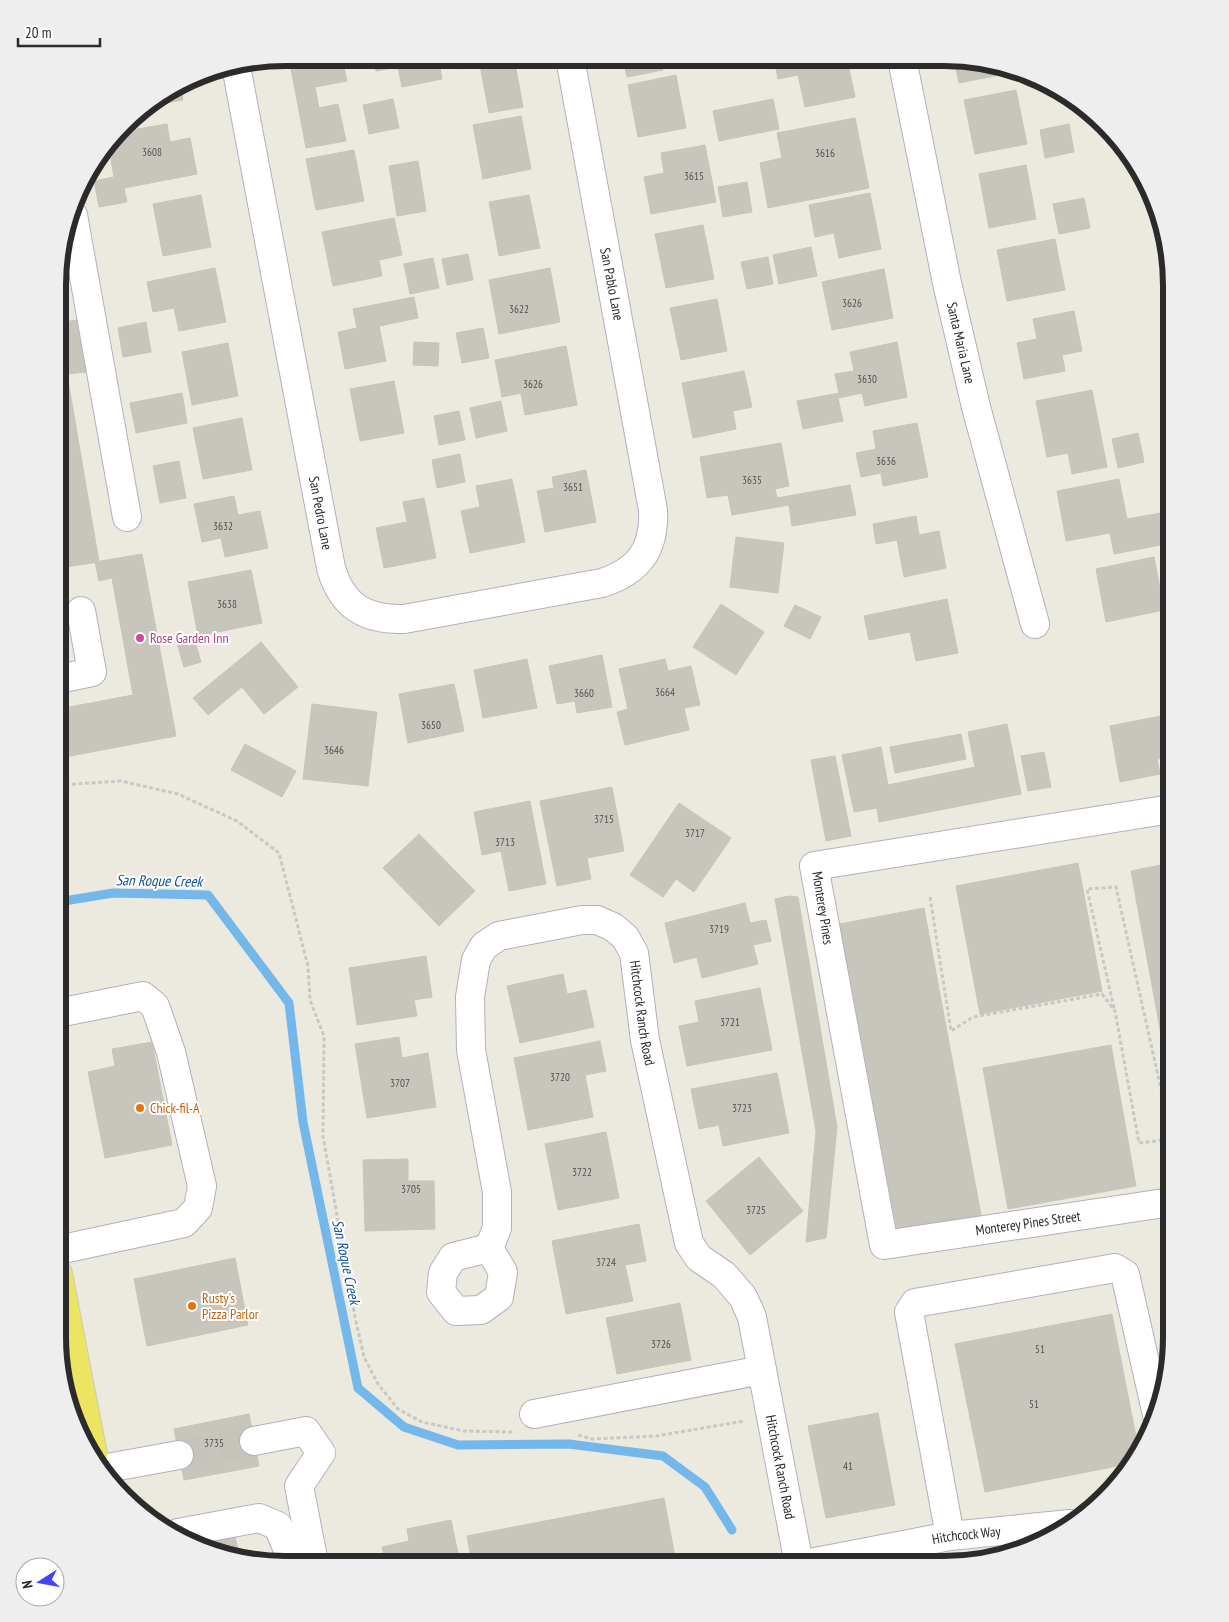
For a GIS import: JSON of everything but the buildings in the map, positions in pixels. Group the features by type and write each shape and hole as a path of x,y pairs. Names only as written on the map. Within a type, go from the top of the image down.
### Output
{"main road":[{"path":"66,1315 89,1432"}],"street":[{"name":"San Pablo Lane","path":"571,66 653,510"},
{"name":"Santa Maria Lane","path":"903,66 947,283 976,407 1035,624"},
{"name":"San Pedro Lane","path":"237,72 331,568 336,584 345,598 357,609 371,616 404,619 602,583 618,578 632,569 643,556 651,542 654,525 653,510"},
{"path":"75,226 127,517"},
{"path":"66,678 92,672 81,611"},
{"name":"Monterey Pines","path":"884,1245 814,866 1163,810"},
{"name":"Hitchcock Ranch Road","path":"489,1248 497,1228 497,1192 471,1050 470,997 476,960 484,946 499,936 582,920 597,920 613,927 625,937 634,953 645,1040 689,1243 699,1258 724,1275 742,1297 752,1317 797,1556"},
{"path":"66,1011 143,996 155,1006 171,1052 202,1186 198,1208 184,1223 66,1248"},
{"name":"Monterey Pines Street","path":"884,1245 1163,1203"},
{"path":"950,1536 909,1312 915,1303 1115,1268 1125,1274 1153,1399"},
{"path":"526,1423 762,1370"},
{"path":"254,1441 306,1431 322,1453 299,1486 313,1556"},
{"path":"110,1468 179,1455"},
{"path":"186,1531 259,1518 278,1526 289,1553 288,1556"},
{"name":"Hitchcock Way","path":"846,1556 950,1536 1054,1526"}],"path":[{"path":"66,784 121,781 178,794 238,820 279,853 308,966 310,1000 324,1036 323,1136 364,1358 378,1384 398,1409 422,1422 464,1430 526,1423"},
{"path":"1163,1098 1116,887 1087,889 1114,1011 1139,1143 1163,1140"},
{"path":"930,898 951,1031 973,1017 1102,994 1114,1011"},
{"path":"573,1433 592,1439 656,1436 771,1416"}],"waterway":[{"name":"San Roque Creek","path":"66,901 113,893 208,895 289,1003 303,1122 358,1388 404,1427 458,1445 569,1444 663,1456 705,1487 732,1530"}],"tunnel":[{"path":"179,1455 254,1441"}],"place":[{"name":"Rose Garden Inn","path":"140,638"},
{"name":"Chick-fil-A","path":"140,1108"},
{"name":"Rusty's Pizza Parlor","path":"192,1306"}]}
